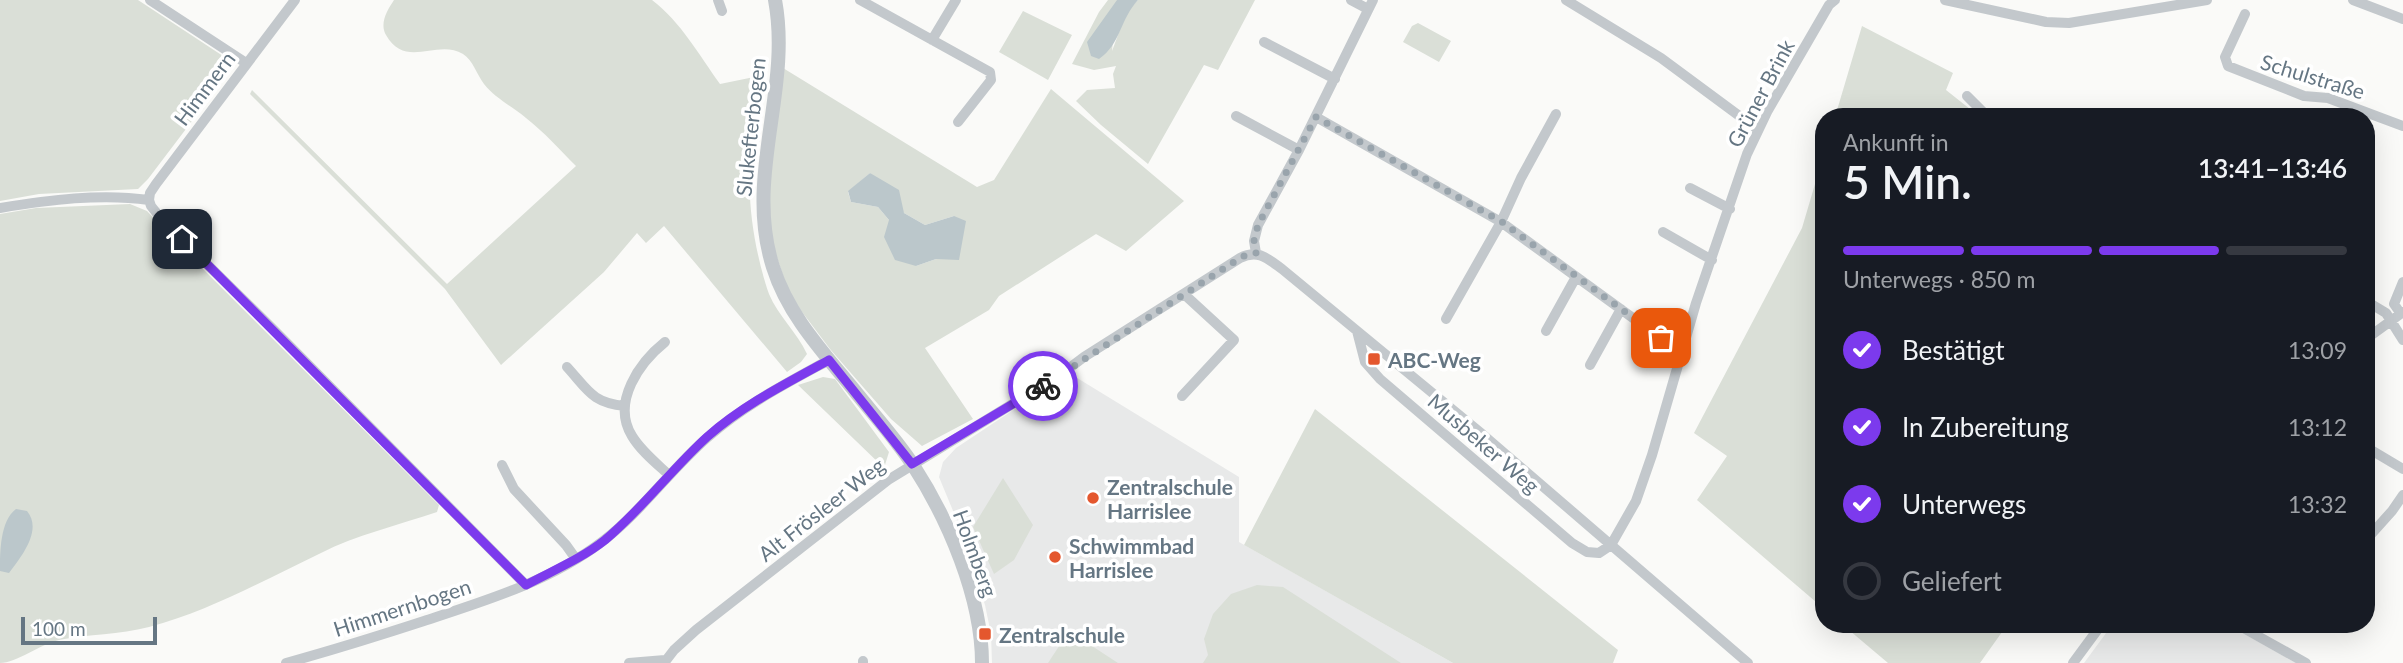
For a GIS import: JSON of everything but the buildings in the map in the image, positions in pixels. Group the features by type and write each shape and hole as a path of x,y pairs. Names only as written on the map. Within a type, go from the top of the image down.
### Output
{"street":[{"path":"150,0 246,63"},
{"name":"Himmern","path":"149,200 156,184 295,0"},
{"path":"718,0 722,12"},
{"name":"Slukefterbogen","path":"775,0 780,44 762,200 764,231 773,269 793,312 912,464"},
{"path":"860,0 990,72 991,80 958,122"},
{"path":"932,40 956,0"},
{"path":"1256,253 1254,241 1258,225 1316,117 1370,5 1351,0"},
{"path":"1566,0 1661,58 1758,130"},
{"path":"1945,0 2046,22 2070,23 2207,0"},
{"path":"2353,0 2403,19"},
{"name":"Grüner Brink","path":"1611,545 1636,501 1681,353 1758,130 1827,2"},
{"name":"Schulstraße","path":"2245,14 2225,57 2228,66 2304,96 2328,97 2345,108"},
{"path":"1264,42 1335,79"},
{"path":"1967,96 1979,108"},
{"path":"1446,320 1502,222 1521,178 1556,114"},
{"path":"1236,116 1299,150"},
{"path":"1316,117 1502,222 1681,353"},
{"name":"Schulstraße","path":"2375,118 2403,126"},
{"path":"1690,188 1730,209"},
{"path":"0,208 47,200 149,200 163,221 526,585"},
{"path":"1662,232 1712,260"},
{"name":"Alt Frösleer Weg","path":"629,663 665,661 718,614 888,480 1033,392 1240,258 1256,253"},
{"name":"Musbeker Weg","path":"1256,253 1282,269 1481,433 1748,663"},
{"path":"1546,331 1576,277"},
{"path":"2403,282 2394,304 2403,340"},
{"path":"1182,396 1234,340 1185,295"},
{"path":"2375,306 2398,315"},
{"path":"1590,365 1621,309"},
{"path":"2375,332 2398,315"},
{"name":"Musbeker Weg","path":"1357,331 1365,362 1380,379 1572,543 1587,552 1599,553 1611,545"},
{"path":"666,342 646,360 627,394 625,406 631,434 639,446 669,475"},
{"name":"Himmernbogen","path":"286,663 449,613 526,585 576,559 623,524 708,436 760,398 829,360"},
{"path":"567,367 594,398 609,405 625,406"},
{"path":"2375,452 2403,469"},
{"name":"Holmberg","path":"912,464 937,506 960,560 975,606 982,663"},
{"path":"502,465 514,489 576,559"},
{"path":"2375,530 2403,495"},
{"path":"2073,663 2095,633"},
{"path":"2252,633 2306,663"}],"shaded area":[{"path":"0,0 138,0 226,58 233,67 138,189 39,194 0,201"},
{"path":"394,0 652,0 681,29 720,84 764,75 750,175 752,220 769,294 807,354 801,362 787,372 664,226 646,243 637,233 604,272 501,365 445,289 250,94 252,90 447,284 576,166 533,123 488,89 470,60 463,54 443,49 412,52 394,45 383,26"},
{"path":"1108,0 1117,0 1112,51 1127,11 1138,0 1255,0 1218,70 1204,65 1148,164 1076,101 1087,90 1115,88 1113,74 1116,66 1094,70 1072,64"},
{"path":"1117,0 1138,0 1127,15 1112,46 1099,59 1091,56 1087,42"},
{"path":"1023,11 1072,35 1048,80 999,52"},
{"path":"1418,23 1451,41 1439,62 1403,42 1412,26"},
{"path":"1862,26 1953,73 1946,90 1969,108 1838,108"},
{"path":"783,68 977,187 994,180 1051,89 1184,201 1126,251 1096,234 999,296 989,310 925,348 973,419 922,446 891,419 830,349 790,296 768,231 767,168","holes":["870,173 904,213 925,225 954,216 936,259 916,266 889,220 878,207 851,202 848,192"]},
{"path":"870,173 899,190 904,213 925,225 954,216 966,221 959,260 936,259 916,266 895,260 884,237 889,220 878,207 851,202 848,191"},
{"path":"1815,184 1815,601 1697,500 1727,456 1694,433 1802,228"},
{"path":"130,204 147,211 439,505 437,512 334,547 236,594 172,620 138,630 59,640 0,663 0,214 36,208"},
{"name":"Zentralschule Harrislee","path":"1069,373 1239,477 1239,542 1453,663 992,663 991,634 985,605 956,518 939,477 943,462 956,448"},
{"path":"823,377 835,379 889,452 884,468 798,385"},
{"path":"1315,409 1618,650 1613,663 1453,663 1244,545"},
{"path":"1003,478 1033,525 1014,560 994,574 973,527"},
{"path":"16,509 27,511 33,526 29,543 9,573 0,571 1,546 7,521"},
{"path":"1257,585 1283,587 1401,663 1203,663 1208,655 1204,639 1213,614 1231,594"},
{"path":"1069,631 1118,663 1048,663"},
{"path":"1852,633 2001,633 1980,663 1888,663"},
{"path":"2106,633 2242,633 2296,663 2084,663"}],"way so far":[{"path":"1043,386 1240,258 1256,253 1254,241 1258,225 1316,117 1502,222 1661,338"}],"place":[{"name":"ABC-Weg","path":"1374,359"},
{"name":"Zentralschule Harrislee","path":"1093,498"},
{"name":"Schwimmbad Harrislee","path":"1055,557"},
{"name":"Zentralschule","path":"985,634"}],"route":[{"path":"182,239 526,585 602,542 648,499 708,436 735,415 829,360 912,464 1043,386"}]}
